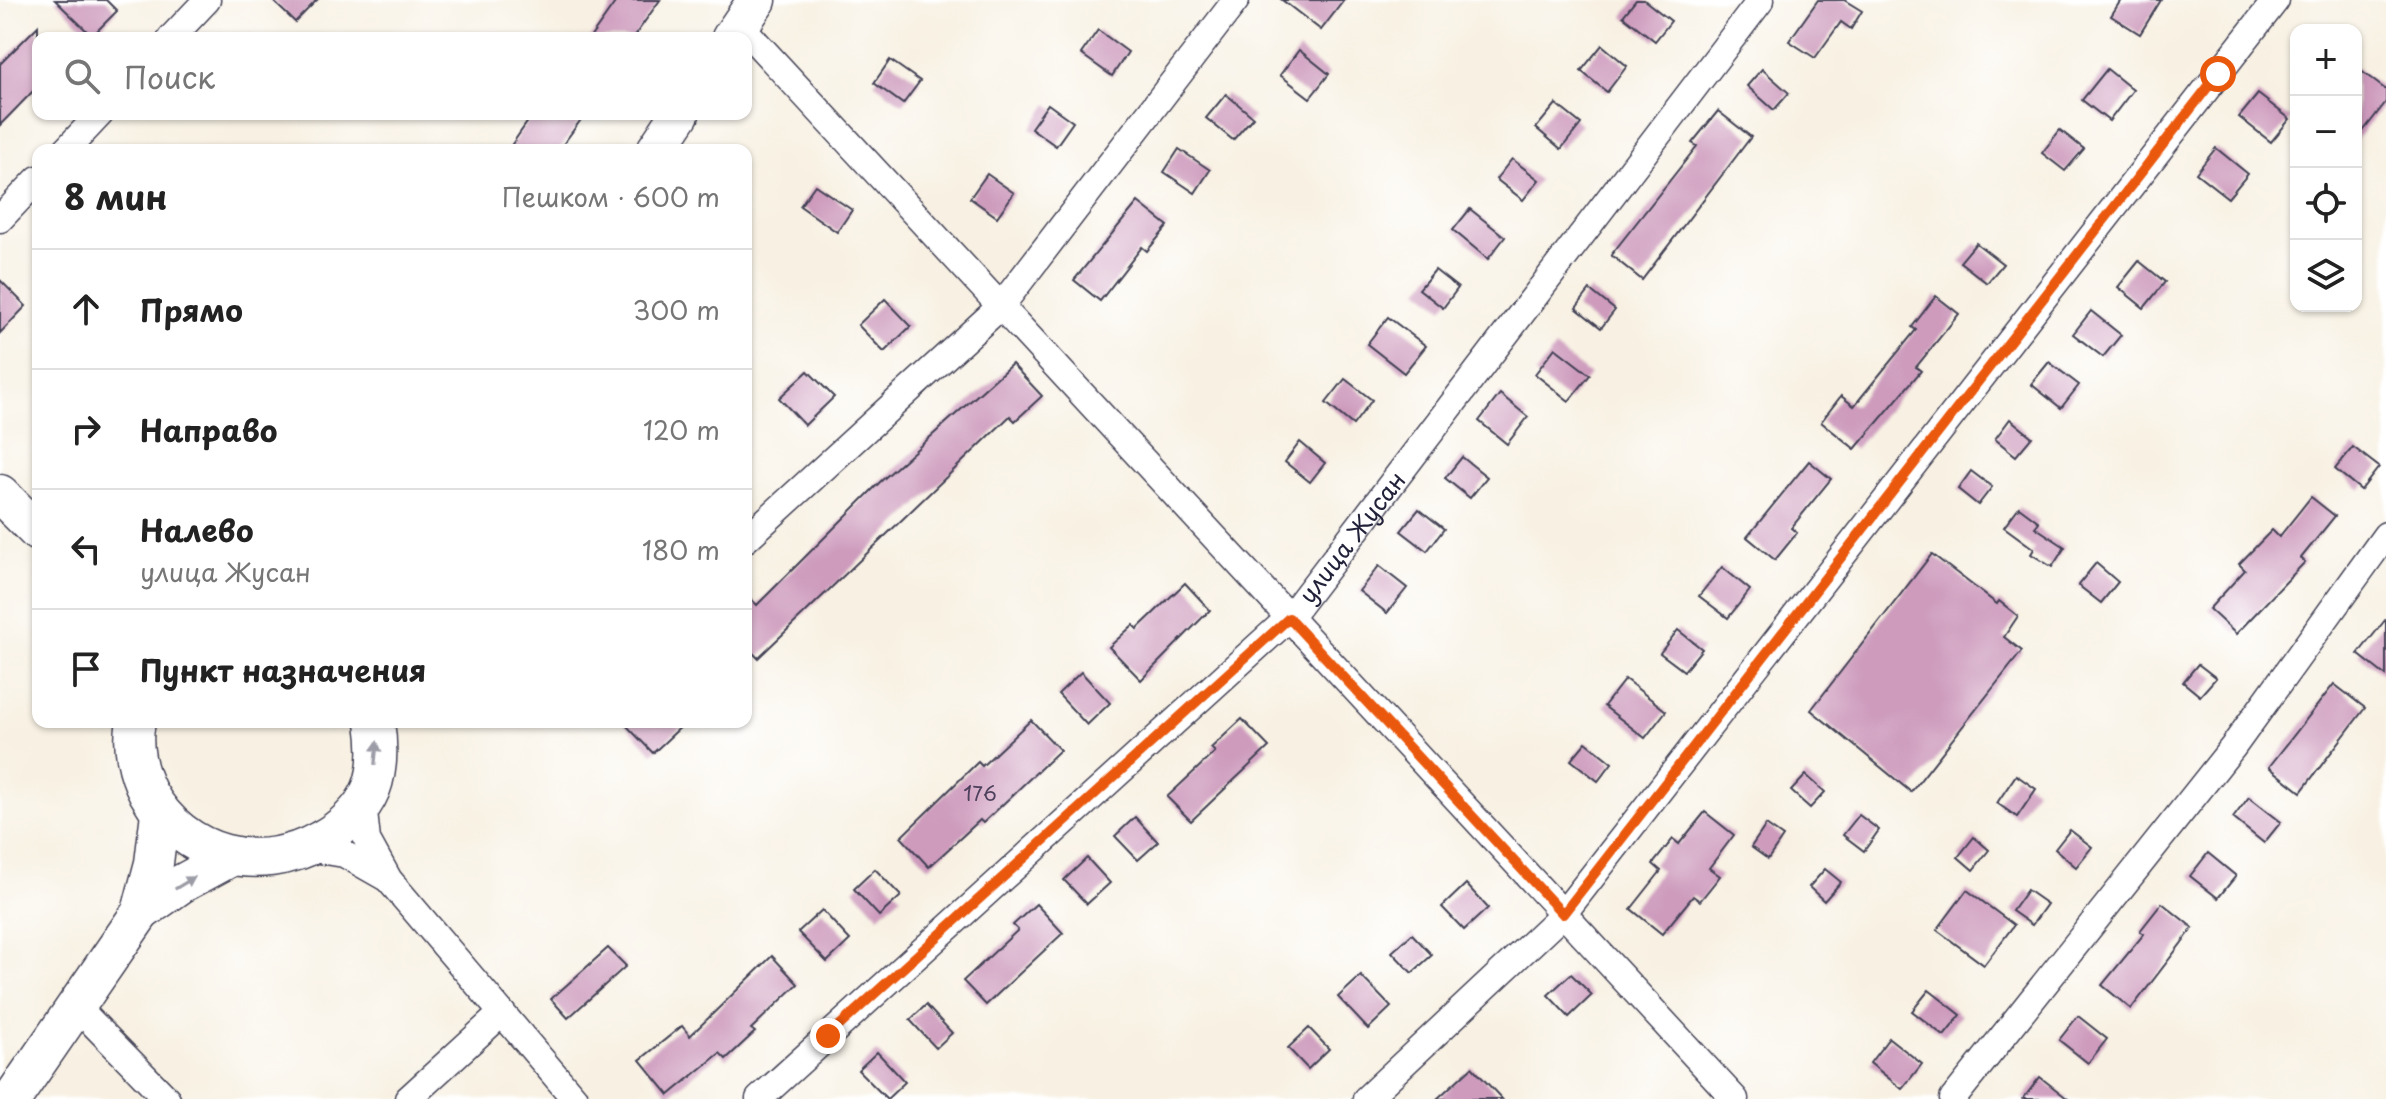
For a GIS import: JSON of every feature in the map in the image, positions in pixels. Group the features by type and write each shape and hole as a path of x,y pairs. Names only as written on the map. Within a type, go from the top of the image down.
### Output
{"street":[{"path":"177,32 207,0"},
{"path":"752,534 1001,306 1236,0"},
{"name":"улица Жусан","path":"759,1099 1289,618 1761,0"},
{"path":"1366,1099 1563,914 2276,0"},
{"path":"743,21 1001,306 1735,1099"},
{"path":"72,144 94,120"},
{"path":"660,144 676,120"},
{"path":"0,219 32,185"},
{"path":"0,494 32,526"},
{"path":"1953,1099 2233,747 2386,535"},
{"path":"134,728 139,776 160,813 191,842 231,857 273,859 307,848 340,830 363,803 372,786 378,742 376,728"},
{"path":"363,803 367,840 389,880 575,1099"},
{"path":"12,1099 141,912 154,863 160,813"},
{"path":"307,848 344,854 389,880"},
{"path":"141,912 231,857"},
{"path":"76,1006 167,1099"},
{"path":"408,1099 502,1013"}],"building":[{"path":"55,0 106,0 117,11 96,32 88,32"},
{"path":"272,0 317,0 295,22"},
{"path":"617,0 660,0 637,32 594,32"},
{"path":"1282,0 1344,0 1321,30"},
{"path":"1636,0 1644,0 1671,21 1655,41 1623,16"},
{"path":"1818,0 1844,0 1862,11 1851,29 1841,22 1815,58 1789,41"},
{"path":"2121,0 2161,0 2140,34 2111,16"},
{"path":"1098,30 1128,52 1112,76 1081,54"},
{"path":"32,32 32,92 0,125 0,64"},
{"path":"1602,45 1627,66 1607,92 1581,71"},
{"path":"1299,50 1329,74 1310,98 1280,75"},
{"path":"890,60 920,81 903,104 874,83"},
{"path":"1762,69 1789,93 1774,110 1747,86"},
{"path":"2107,69 2133,90 2109,121 2082,100"},
{"path":"2362,72 2386,90 2386,102 2362,132"},
{"path":"1226,94 1253,117 1233,140 1206,118"},
{"path":"2258,94 2290,119 2271,142 2239,117"},
{"path":"1048,104 1073,122 1056,146 1031,128"},
{"path":"1556,104 1581,124 1561,149 1536,128"},
{"path":"1718,111 1751,137 1642,280 1611,255 1697,146 1692,143"},
{"path":"529,120 581,120 563,144 512,144"},
{"path":"2060,130 2084,149 2065,171 2042,153"},
{"path":"2216,148 2248,174 2228,198 2196,173"},
{"path":"1179,149 1210,170 1195,193 1164,172"},
{"path":"1512,159 1539,180 1523,200 1496,179"},
{"path":"987,174 1014,193 997,217 970,198"},
{"path":"815,185 852,210 837,232 800,206"},
{"path":"1138,202 1168,226 1147,251 1142,247 1100,301 1074,280"},
{"path":"1470,209 1505,237 1488,259 1453,230"},
{"path":"1976,243 2003,264 1987,283 1960,262"},
{"path":"2139,261 2165,282 2144,308 2118,287"},
{"path":"1435,270 1458,288 1443,308 1419,289"},
{"path":"0,280 26,306 0,333"},
{"path":"1590,290 1615,310 1601,328 1576,308"},
{"path":"1936,296 1959,314 1916,367 1921,371 1855,449 1821,422 1841,396 1854,406 1916,330 1912,327"},
{"path":"885,299 911,326 884,352 858,325"},
{"path":"2091,311 2121,335 2103,357 2073,334"},
{"path":"1388,317 1426,346 1404,373 1367,344"},
{"path":"1555,348 1590,375 1569,401 1535,374"},
{"path":"2049,362 2079,385 2061,408 2031,384"},
{"path":"1012,364 1042,396 1015,421 1010,416 758,658 752,652 752,600 757,605 880,482"},
{"path":"808,371 834,397 805,425 779,398"},
{"path":"1345,379 1372,400 1353,425 1326,403"},
{"path":"1500,394 1528,417 1507,444 1479,421"},
{"path":"2010,419 2032,437 2016,456 1995,439"},
{"path":"1300,442 1325,463 1310,482 1285,462"},
{"path":"2353,447 2379,467 2361,490 2335,469"},
{"path":"1462,457 1487,477 1470,498 1445,478"},
{"path":"1809,461 1831,479 1791,528 1797,533 1775,560 1747,537"},
{"path":"1971,471 1992,487 1978,505 1958,489"},
{"path":"2311,497 2335,516 2301,558 2305,562 2236,634 2209,609 2245,570 2239,564 2272,530 2279,537"},
{"path":"2019,507 2039,522 2035,527 2065,547 2052,567 2031,554 2034,549 2004,527"},
{"path":"1419,509 1444,529 1427,551 1401,531"},
{"path":"1932,554 1997,604 1999,601 2018,616 2004,637 2022,651 1911,792 1811,710"},
{"path":"2096,563 2118,582 2101,603 2078,585"},
{"path":"1379,566 1407,588 1387,613 1359,591"},
{"path":"1722,567 1750,590 1728,618 1699,596"},
{"path":"1185,583 1210,610 1141,680 1109,647 1133,625 1137,629"},
{"path":"2386,619 2386,676 2358,654"},
{"path":"1678,630 1702,649 1684,671 1660,653"},
{"path":"2198,664 2216,678 2200,696 2183,682"},
{"path":"1081,672 1110,703 1087,725 1058,694"},
{"path":"1625,679 1666,711 1645,738 1604,706"},
{"path":"2334,684 2365,708 2301,792 2269,767"},
{"path":"1242,719 1269,747 1191,821 1167,797 1215,752 1211,748"},
{"path":"1031,720 1060,750 983,823 980,820 929,867 901,837 978,762 982,766"},
{"path":"629,728 680,728 653,753"},
{"path":"1586,742 1612,763 1598,781 1571,760"},
{"path":"1806,775 1825,792 1810,808 1791,791"},
{"path":"2016,775 2036,789 2017,817 1997,803"},
{"path":"2249,797 2281,822 2264,843 2233,818"},
{"path":"1705,812 1734,835 1709,868 1720,876 1700,901 1693,896 1662,934 1631,909 1661,871 1653,864 1673,839 1679,844"},
{"path":"1859,815 1879,830 1864,851 1843,835"},
{"path":"1135,817 1158,842 1138,860 1115,836"},
{"path":"1766,825 1783,837 1768,859 1751,847"},
{"path":"2070,830 2092,847 2076,867 2055,849"},
{"path":"1974,837 1989,850 1973,870 1958,857"},
{"path":"2208,853 2236,876 2218,898 2190,876"},
{"path":"1087,858 1110,883 1087,904 1064,880"},
{"path":"875,869 901,896 879,916 854,889"},
{"path":"1825,869 1841,882 1824,901 1809,887"},
{"path":"1466,884 1488,908 1464,930 1442,907"},
{"path":"1967,890 2014,925 1984,965 1937,930"},
{"path":"2027,890 2047,904 2032,925 2012,911"},
{"path":"2162,903 2193,928 2131,1009 2102,985 2144,934 2140,931"},
{"path":"1036,904 1063,933 986,1005 963,981 1018,930 1013,925"},
{"path":"822,910 850,940 827,962 798,932"},
{"path":"1412,934 1432,955 1412,973 1392,952"},
{"path":"608,948 626,966 568,1018 551,999"},
{"path":"772,956 798,984 751,1029 755,1032 726,1059 720,1053 669,1095 640,1060 682,1026 690,1036"},
{"path":"1571,974 1592,995 1569,1017 1548,995"},
{"path":"1361,976 1391,1007 1368,1029 1338,997"},
{"path":"1929,990 1961,1015 1944,1036 1912,1011"},
{"path":"926,1005 952,1033 936,1048 910,1020"},
{"path":"2078,1016 2107,1039 2088,1063 2059,1040"},
{"path":"1309,1028 1329,1049 1308,1069 1288,1048"},
{"path":"1889,1038 1922,1064 1902,1089 1870,1063"},
{"path":"877,1052 905,1082 887,1099 858,1070"},
{"path":"1472,1067 1502,1099 1437,1099"},
{"path":"2040,1077 2068,1099 2023,1099"}],"route":[{"path":"828,1036 1289,618 1563,914 2218,74"}]}
